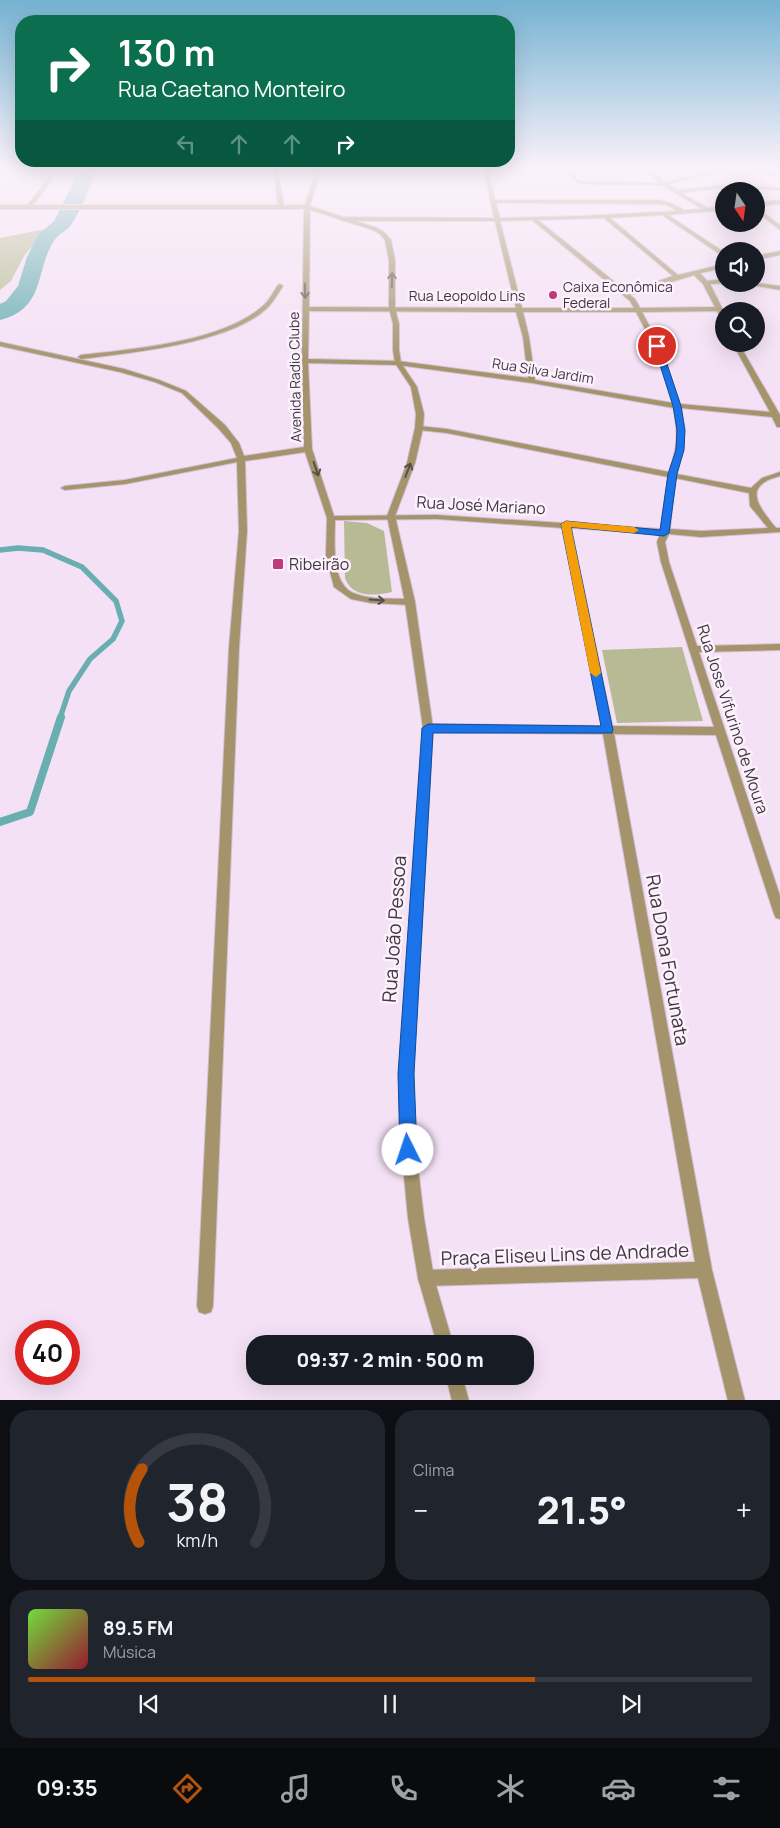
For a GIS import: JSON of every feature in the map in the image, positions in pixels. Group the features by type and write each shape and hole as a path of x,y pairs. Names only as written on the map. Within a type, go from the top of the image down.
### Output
{"street":[{"name":"Avenida Radio Clube","path":"307,234 305,361 308,449 331,518 330,556 337,585 350,596 371,600 410,602"},
{"path":"383,234 388,240 392,260 392,308 396,324 398,363 414,387 419,402 419,428 411,463 391,516"},
{"path":"501,234 526,337 532,381"},
{"name":"Rua Jose Vifurino de Moura","path":"552,234 633,300 657,346 677,406 681,430 680,450 672,474 664,533 661,542 665,562 780,914"},
{"path":"626,234 677,277"},
{"path":"694,234 715,249"},
{"path":"765,256 780,252"},
{"path":"626,294 677,277 715,268"},
{"path":"696,273 706,283 716,302"},
{"path":"706,283 715,282"},
{"path":"73,358 178,343 233,326 269,304 280,286"},
{"path":"765,286 780,288"},
{"name":"Rua Leopoldo Lins","path":"306,309 392,308 640,311 715,309"},
{"path":"0,344 73,358 122,370 158,381 184,392 222,427 235,444 241,458 243,531 234,648 205,1306"},
{"path":"741,352 780,425"},
{"name":"Rua Silva Jardim","path":"305,361 398,363 532,381 677,406 776,415"},
{"path":"419,428 447,431 753,491"},
{"path":"65,488 134,481 241,458 308,449"},
{"path":"777,530 753,501 753,491 760,482 780,474"},
{"name":"Rua José Mariano","path":"331,518 391,516 566,524 664,533 701,534 777,530"},
{"name":"Rua João Pessoa","path":"391,516 410,602 428,728 406,1074 407,1134 416,1218 426,1278 442,1335"},
{"name":"Rua Dona Fortunata","path":"566,524 608,730 704,1270 737,1400"},
{"path":"695,649 780,647"},
{"path":"428,728 720,731"},
{"name":"Praça Eliseu Lins de Andrade","path":"426,1278 704,1270"},
{"path":"457,1385 461,1400"}],"green space":[{"path":"19,234 42,234 24,256 11,281 0,290 0,238"},
{"path":"344,521 367,523 384,531 392,592 372,595 365,594 358,592 348,585 345,578"},
{"path":"682,647 703,721 617,723 602,650"}],"waterway":[{"path":"0,313 14,306 28,287 37,257 49,234"},
{"path":"0,550 18,548 43,550 82,567 116,601 122,621 113,639 90,659 69,691 60,718"},
{"path":"0,822 30,812 61,717"}],"slow traffic":[{"path":"596,673 566,524 634,530"}],"place":[{"name":"Caixa Econômica Federal","path":"553,295"},
{"name":"Ribeirão","path":"278,564"}],"route":[{"path":"408,1150 406,1074 428,728 608,730 566,524 664,533 672,474 680,450 681,430 677,406 657,346"}]}
